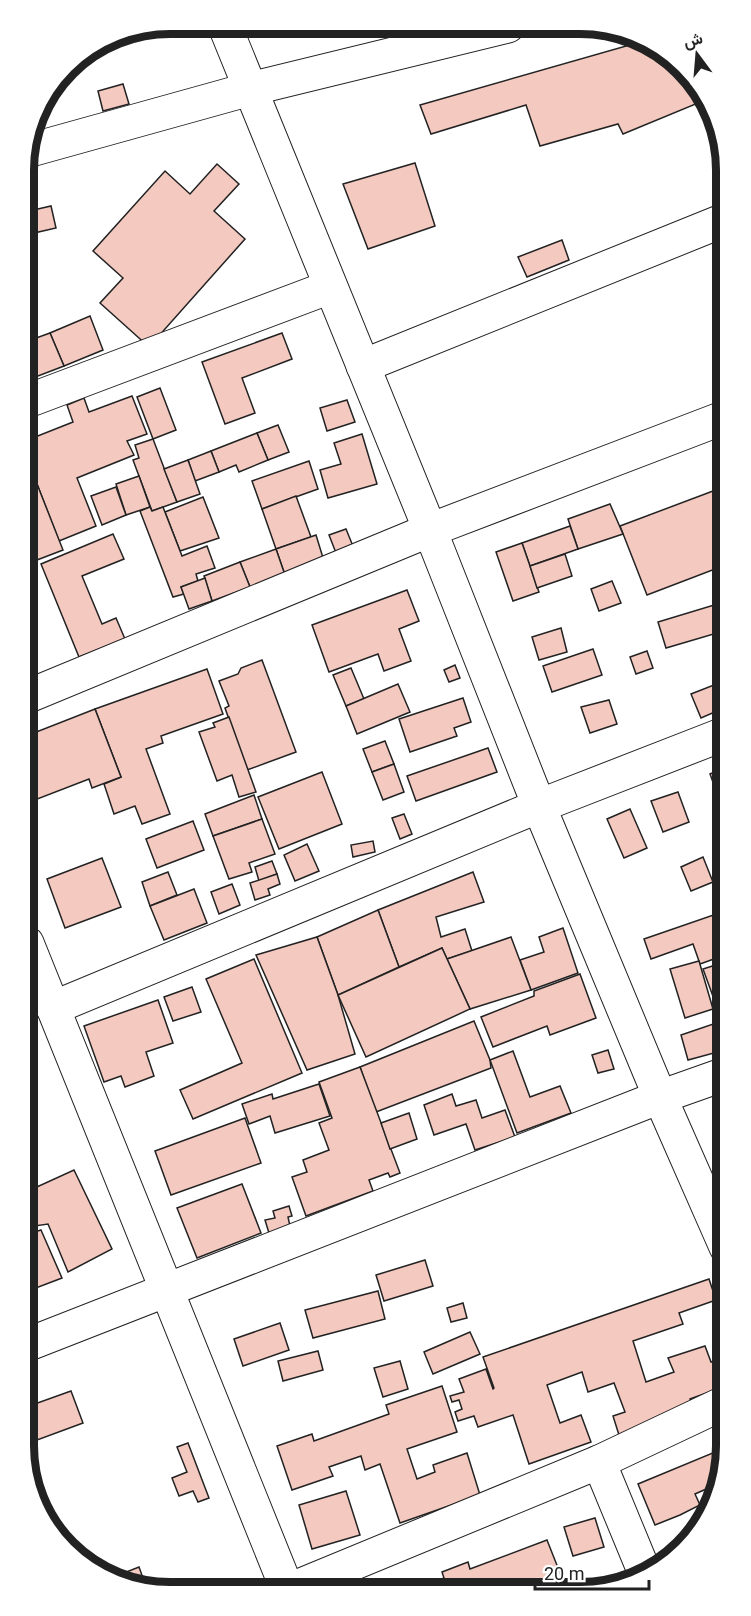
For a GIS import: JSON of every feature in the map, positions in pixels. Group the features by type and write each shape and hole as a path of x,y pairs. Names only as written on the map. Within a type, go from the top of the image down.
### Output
{"street":[{"path":"228,34 430,530 539,806 660,1097 716,1224"},
{"path":"36,149 250,89 475,34"},
{"path":"363,366 716,223"},
{"path":"35,398 330,286"},
{"path":"35,693 430,530 716,421"},
{"path":"53,1008 539,806 716,737"},
{"path":"34,968 53,1008 285,1582"},
{"path":"34,1342 660,1097 716,1077"},
{"path":"309,1582 599,1462 716,1407"},
{"path":"599,1462 642,1566"}],"building":[{"path":"631,45 667,66 667,84 685,84 698,103 623,134 618,124 540,146 526,105 431,134 420,105"},
{"path":"123,84 129,104 103,111 98,91"},
{"path":"415,163 435,226 368,249 343,184"},
{"path":"217,164 239,184 214,211 245,239 149,347 100,303 123,278 93,251 165,171 190,194"},
{"path":"51,206 56,228 35,233 35,210"},
{"path":"562,240 569,260 527,277 518,257"},
{"path":"90,316 103,350 64,366 50,333"},
{"path":"50,333 64,366 35,377 35,338"},
{"path":"282,333 292,359 242,378 255,413 225,424 202,362"},
{"path":"160,388 176,430 153,439 137,397"},
{"path":"132,396 147,434 127,441 134,455 77,478 96,526 59,541 37,484 35,485 35,437 73,422 67,405 84,398 89,412"},
{"path":"347,400 355,422 327,431 320,408"},
{"path":"278,425 289,452 268,460 257,433"},
{"path":"257,433 268,460 239,472 236,465 219,472 211,451"},
{"path":"362,434 377,484 328,498 320,470 341,464 334,443"},
{"path":"153,439 177,502 152,511 133,460 139,458 135,445"},
{"path":"211,451 219,472 195,481 188,460"},
{"path":"188,460 200,494 177,502 164,469"},
{"path":"309,461 318,489 262,509 252,481"},
{"path":"139,476 150,507 126,515 116,484"},
{"path":"37,484 63,550 37,560 35,554 35,485"},
{"path":"116,487 126,515 102,525 91,496"},
{"path":"713,491 716,498 716,569 647,595 620,526"},
{"path":"296,496 311,537 276,549 262,509"},
{"path":"203,497 219,538 180,551 165,512"},
{"path":"610,504 623,534 578,549 568,519"},
{"path":"150,507 152,511 163,507 182,556 207,546 215,568 196,574 198,581 181,587 184,594 173,597 140,511"},
{"path":"570,526 578,549 530,566 522,543"},
{"path":"346,529 355,551 338,558 329,535"},
{"path":"113,534 124,559 82,576 102,624 116,618 125,639 79,657 41,564"},
{"path":"316,535 324,561 285,575 276,549"},
{"path":"522,543 539,592 513,601 496,552"},
{"path":"276,549 285,575 250,587 240,562"},
{"path":"565,554 572,576 537,588 530,566"},
{"path":"240,562 250,587 212,601 204,576"},
{"path":"205,578 212,601 189,609 181,587"},
{"path":"612,581 621,603 599,611 591,589"},
{"path":"407,590 419,621 399,629 411,661 384,671 378,654 329,672 312,625"},
{"path":"716,604 716,633 666,648 658,622"},
{"path":"561,628 567,652 539,660 532,637"},
{"path":"593,649 602,675 552,692 543,666"},
{"path":"647,651 653,668 636,674 630,657"},
{"path":"262,660 296,752 247,770 225,708 229,706 219,681 238,674 241,668"},
{"path":"455,665 460,678 449,682 444,670"},
{"path":"351,668 364,699 346,706 333,675"},
{"path":"207,669 223,714 161,736 163,743 146,749 170,814 142,824 135,806 114,814 104,784 121,777 95,709"},
{"path":"398,684 410,712 357,734 346,706"},
{"path":"716,684 716,711 701,718 691,694"},
{"path":"463,698 471,722 454,728 457,736 410,752 399,719"},
{"path":"609,700 617,724 590,733 581,707"},
{"path":"95,709 121,777 92,788 89,779 35,800 35,733"},
{"path":"229,717 256,792 239,797 232,775 217,781 199,732 215,727 213,723"},
{"path":"385,741 394,764 372,772 363,749"},
{"path":"488,748 497,772 416,801 407,776"},
{"path":"394,764 404,792 383,800 372,772"},
{"path":"716,771 716,790 710,774"},
{"path":"322,772 342,824 279,849 258,797"},
{"path":"678,792 689,822 663,832 651,801"},
{"path":"254,795 262,819 213,836 205,814"},
{"path":"630,809 647,848 624,858 607,819"},
{"path":"404,814 412,834 400,839 392,818"},
{"path":"262,819 275,854 249,863 252,872 229,879 213,836"},
{"path":"193,821 204,850 157,868 146,839"},
{"path":"373,841 375,852 353,857 351,845"},
{"path":"307,844 319,871 295,881 284,855"},
{"path":"703,857 713,882 691,891 681,867"},
{"path":"102,858 121,907 65,928 47,879"},
{"path":"272,861 277,874 259,881 255,867"},
{"path":"168,872 177,895 150,906 142,882"},
{"path":"473,872 484,902 436,917 441,937 465,929 472,951 447,959 442,948 399,967 378,910"},
{"path":"277,874 280,884 268,889 270,895 255,900 250,883"},
{"path":"232,884 240,905 219,914 211,892"},
{"path":"194,889 207,923 164,940 150,906"},
{"path":"378,910 399,967 338,995 317,937"},
{"path":"716,914 716,958 700,964 693,944 651,959 644,939"},
{"path":"563,928 578,973 531,990 520,960 544,952 539,937"},
{"path":"317,937 338,995 355,1054 307,1070 256,955"},
{"path":"511,937 531,990 470,1009 447,959"},
{"path":"442,948 470,1009 366,1057 338,995"},
{"path":"254,959 302,1073 193,1119 180,1090 242,1063 206,979"},
{"path":"699,961 713,1009 685,1018 670,969"},
{"path":"716,965 716,1005 703,969"},
{"path":"580,974 596,1018 550,1035 547,1026 493,1047 481,1017 534,996 534,991"},
{"path":"192,987 201,1012 173,1021 164,997"},
{"path":"158,1000 173,1043 146,1052 154,1076 125,1087 121,1076 104,1082 84,1026"},
{"path":"474,1021 491,1068 376,1112 360,1067"},
{"path":"716,1023 716,1052 688,1060 681,1035"},
{"path":"608,1050 614,1069 598,1073 592,1055"},
{"path":"513,1051 530,1097 560,1086 571,1113 517,1133 490,1060"},
{"path":"360,1067 400,1173 390,1177 388,1173 369,1180 373,1191 306,1216 292,1177 307,1172 303,1160 329,1150 319,1123 332,1118 319,1082"},
{"path":"319,1084 330,1116 275,1133 270,1116 249,1124 242,1104 272,1094 273,1099"},
{"path":"452,1094 456,1106 476,1100 482,1118 505,1110 515,1137 475,1150 466,1124 434,1135 424,1105"},
{"path":"409,1113 417,1139 390,1149 381,1123"},
{"path":"245,1118 261,1163 171,1195 155,1151"},
{"path":"74,1170 112,1249 68,1272 48,1224 34,1226 34,1188"},
{"path":"242,1184 261,1233 197,1258 177,1208"},
{"path":"289,1206 292,1216 288,1217 290,1226 269,1233 265,1220 275,1218 273,1211"},
{"path":"41,1230 62,1278 34,1289 34,1232"},
{"path":"425,1260 433,1286 384,1301 376,1275"},
{"path":"709,1279 716,1300 679,1313 683,1324 633,1341 646,1382 674,1372 668,1358 705,1346 711,1362 716,1360 716,1390 690,1399 694,1410 619,1435 613,1416 625,1412 614,1383 588,1392 582,1372 547,1385 560,1423 581,1415 591,1442 529,1464 513,1415 478,1427 474,1416 458,1421 455,1412 462,1409 459,1400 452,1402 450,1396 464,1392 459,1379 486,1369 494,1388 483,1357"},
{"path":"378,1291 385,1319 313,1338 305,1310"},
{"path":"463,1303 467,1318 451,1322 447,1308"},
{"path":"280,1323 289,1350 243,1366 234,1339"},
{"path":"470,1332 480,1354 433,1374 424,1352"},
{"path":"318,1351 323,1370 283,1381 278,1361"},
{"path":"400,1361 408,1389 383,1397 374,1368"},
{"path":"442,1386 457,1432 407,1449 417,1479 435,1472 433,1465 467,1453 480,1495 400,1523 380,1464 365,1470 361,1456 329,1467 333,1476 292,1490 277,1446 312,1434 314,1441 389,1414 386,1405"},
{"path":"71,1391 83,1423 34,1441 34,1404"},
{"path":"188,1443 209,1498 198,1502 193,1491 179,1496 172,1478 187,1472 177,1447"},
{"path":"716,1452 709,1488 695,1494 700,1505 680,1515 655,1525 638,1484"},
{"path":"346,1491 360,1535 312,1549 299,1505"},
{"path":"595,1518 604,1547 573,1556 564,1527"},
{"path":"547,1540 564,1582 433,1582 444,1578 442,1572 468,1562 470,1569"},
{"path":"139,1567 143,1579 127,1574 124,1573"}]}
